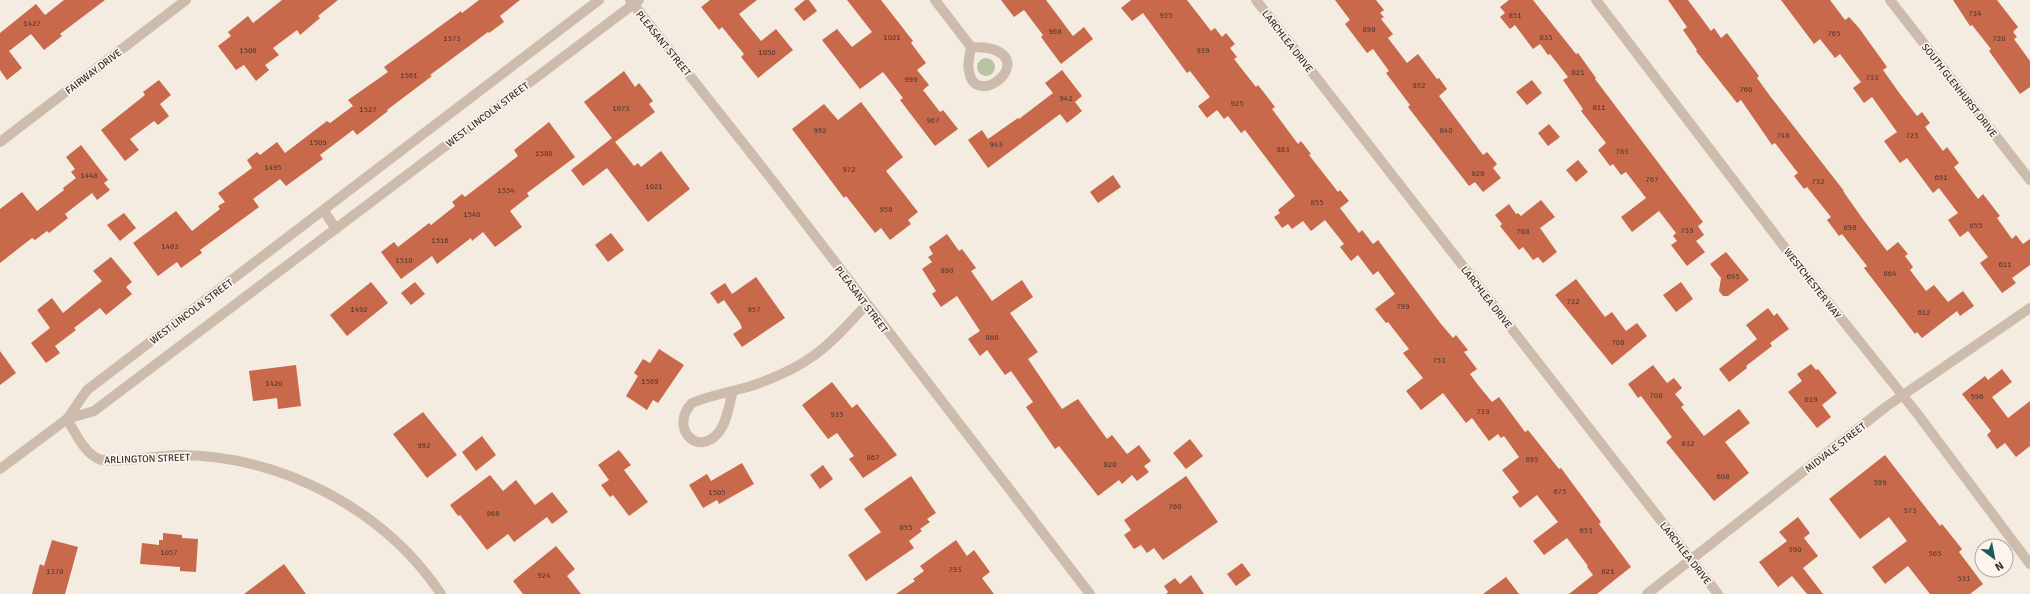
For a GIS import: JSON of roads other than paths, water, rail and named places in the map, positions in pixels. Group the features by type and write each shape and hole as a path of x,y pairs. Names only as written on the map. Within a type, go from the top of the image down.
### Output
{"street":[{"name":"FAIRWAY DRIVE","path":"0,142 186,0"},
{"name":"WEST LINCOLN STREET","path":"67,419 87,390 324,211 599,0"},
{"path":"935,0 971,47 968,72 971,77 978,84 984,86 996,83 1005,73 1006,62 1004,56 992,49 971,47"},
{"name":"LARCHLEA DRIVE","path":"1256,0 1718,594"},
{"name":"WESTCHESTER WAY","path":"1596,0 1792,257 1903,394 2030,564"},
{"name":"SOUTH GLENHURST DRIVE","path":"1890,0 2030,180"},
{"name":"WEST LINCOLN STREET","path":"0,469 67,419 94,410 336,229 634,2"},
{"name":"PLEASANT STREET","path":"634,2 1090,594"},
{"path":"324,211 336,229"},
{"path":"733,391 719,432 706,441 697,442 690,439 685,433 683,425 687,408 692,403 702,398 733,391 775,377 808,361 834,340 866,305"},
{"name":"MIDVALE STREET","path":"1647,594 1903,394 2030,308"},
{"name":"ARLINGTON STREET","path":"67,419 86,449 100,460 112,461 180,455 207,456 262,466 302,482 344,503 387,534 415,561 441,594"}]}
